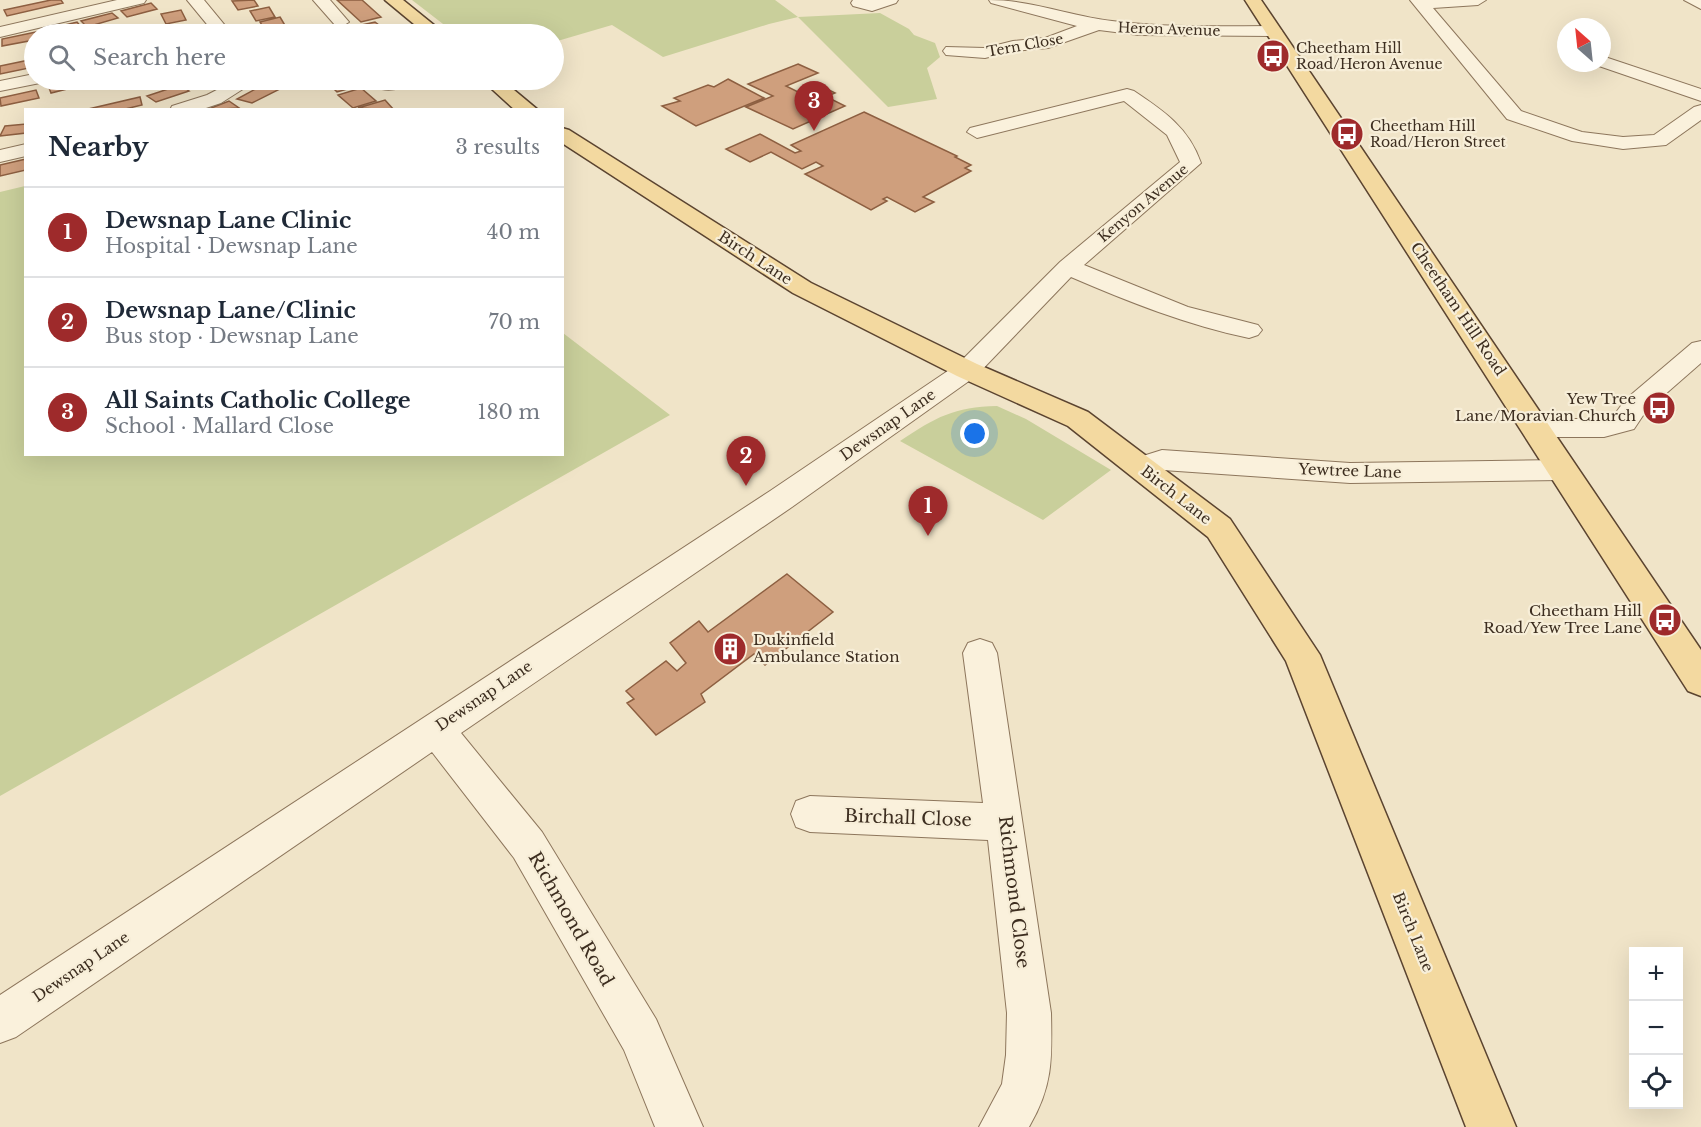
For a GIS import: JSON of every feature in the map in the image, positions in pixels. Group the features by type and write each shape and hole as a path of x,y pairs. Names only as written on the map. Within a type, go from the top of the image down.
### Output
{"main road":[{"path":"393,0 423,24"},
{"name":"Cheetham Hill Road","path":"1253,0 1701,680"},
{"path":"503,90 526,108"},
{"name":"Birch Lane","path":"564,135 802,288 967,370 1078,419 1219,528 1302,655 1491,1127"}],"street":[{"path":"34,24 138,0"},
{"path":"195,0 214,24"},
{"path":"321,0 340,22"},
{"path":"859,3 872,6 890,0"},
{"path":"1420,2 1478,0"},
{"path":"1692,0 1701,4"},
{"name":"Heron Avenue","path":"1003,1 1096,25 1139,30 1274,31"},
{"path":"1420,2 1514,115 1579,137 1623,143 1659,141 1701,111"},
{"name":"Tern Close","path":"952,51 986,53 1013,46 1048,43 1096,25"},
{"path":"0,32 24,26"},
{"path":"1611,52 1624,54 1701,79"},
{"path":"1611,64 1701,95"},
{"path":"0,86 24,81"},
{"path":"185,108 214,99 230,90"},
{"name":"Kenyon Avenue","path":"967,370 1068,267 1191,163 1186,142 1165,120 1127,95 977,132"},
{"path":"0,156 24,150"},
{"path":"1068,267 1172,311 1221,325 1249,330"},
{"path":"1536,428 1604,428 1624,422 1636,405 1701,349"},
{"name":"Dewsnap Lane","path":"0,1021 435,728 781,499 967,370"},
{"name":"Yewtree Lane","path":"1140,467 1162,460 1350,473 1561,470"},
{"name":"Richmond Close","path":"980,653 1005,822 1029,1013 1029,1045 1024,1090 1003,1127"},
{"name":"Richmond Road","path":"435,728 528,845 640,1035 680,1127"},
{"name":"Birchall Close","path":"810,814 1005,822"}],"green space":[{"path":"412,0 775,0 798,17 663,57 612,25 564,39 564,24 443,24"},
{"path":"880,13 909,29 914,35 935,43 940,57 927,68 937,99 888,107 798,17"},
{"path":"24,186 24,456 564,456 564,334 670,415 0,796 0,192"},
{"path":"997,406 1026,419 1111,470 1043,520 900,441 935,420 957,411"}],"building":[{"path":"61,0 63,3 7,16 4,10"},
{"path":"254,0 258,6 238,10 232,1"},
{"path":"337,0 362,0 381,17 361,22"},
{"path":"151,3 157,9 127,17 121,11"},
{"path":"269,7 275,17 256,21 250,11"},
{"path":"181,10 186,20 166,24 161,14"},
{"path":"112,13 118,18 97,24 84,24 81,21"},
{"path":"280,17 284,24 261,24 260,22"},
{"path":"24,34 24,42 2,46 2,39"},
{"path":"24,61 24,69 0,74 0,66"},
{"path":"798,64 818,73 786,86 798,92 817,84 835,93 818,100 829,98 845,106 793,129 746,107 773,96 748,84"},
{"path":"728,79 764,98 696,126 662,106 680,101 674,98 708,85 714,87"},
{"path":"36,90 39,98 1,106 0,98"},
{"path":"165,90 189,91 156,102 147,96"},
{"path":"254,90 278,90 252,103 237,99"},
{"path":"363,90 376,101 353,108 338,95"},
{"path":"140,97 142,105 129,108 93,108"},
{"path":"385,100 392,108 358,108"},
{"path":"229,101 239,108 211,108"},
{"path":"864,112 957,156 955,157 971,165 965,168 971,171 923,197 934,202 915,212 887,197 883,199 887,201 871,210 805,174 823,166 816,162 802,169 771,152 750,162 726,149 760,134 795,153 801,151 791,145"},
{"path":"24,124 24,133 0,136 5,126"},
{"path":"24,159 24,170 0,176 0,165"},
{"name":"Dukinfield Ambulance Station","path":"787,574 833,612 765,665 754,654 701,694 705,702 656,735 627,703 634,699 626,691 666,661 677,671 686,663 670,643 699,621 708,632"}],"place":[{"name":"Cheetham Hill Road/Heron Avenue","path":"1273,56"},
{"name":"All Saints Catholic College","path":"814,131"},
{"name":"Cheetham Hill Road/Heron Street","path":"1347,134"},
{"name":"Yew Tree Lane/Moravian Church","path":"1659,408"},
{"name":"Dewsnap Lane/Clinic","path":"746,486"},
{"name":"Dewsnap Lane Clinic","path":"928,536"},
{"name":"Cheetham Hill Road/Yew Tree Lane","path":"1665,620"},
{"name":"Dukinfield Ambulance Station","path":"730,649"}]}
